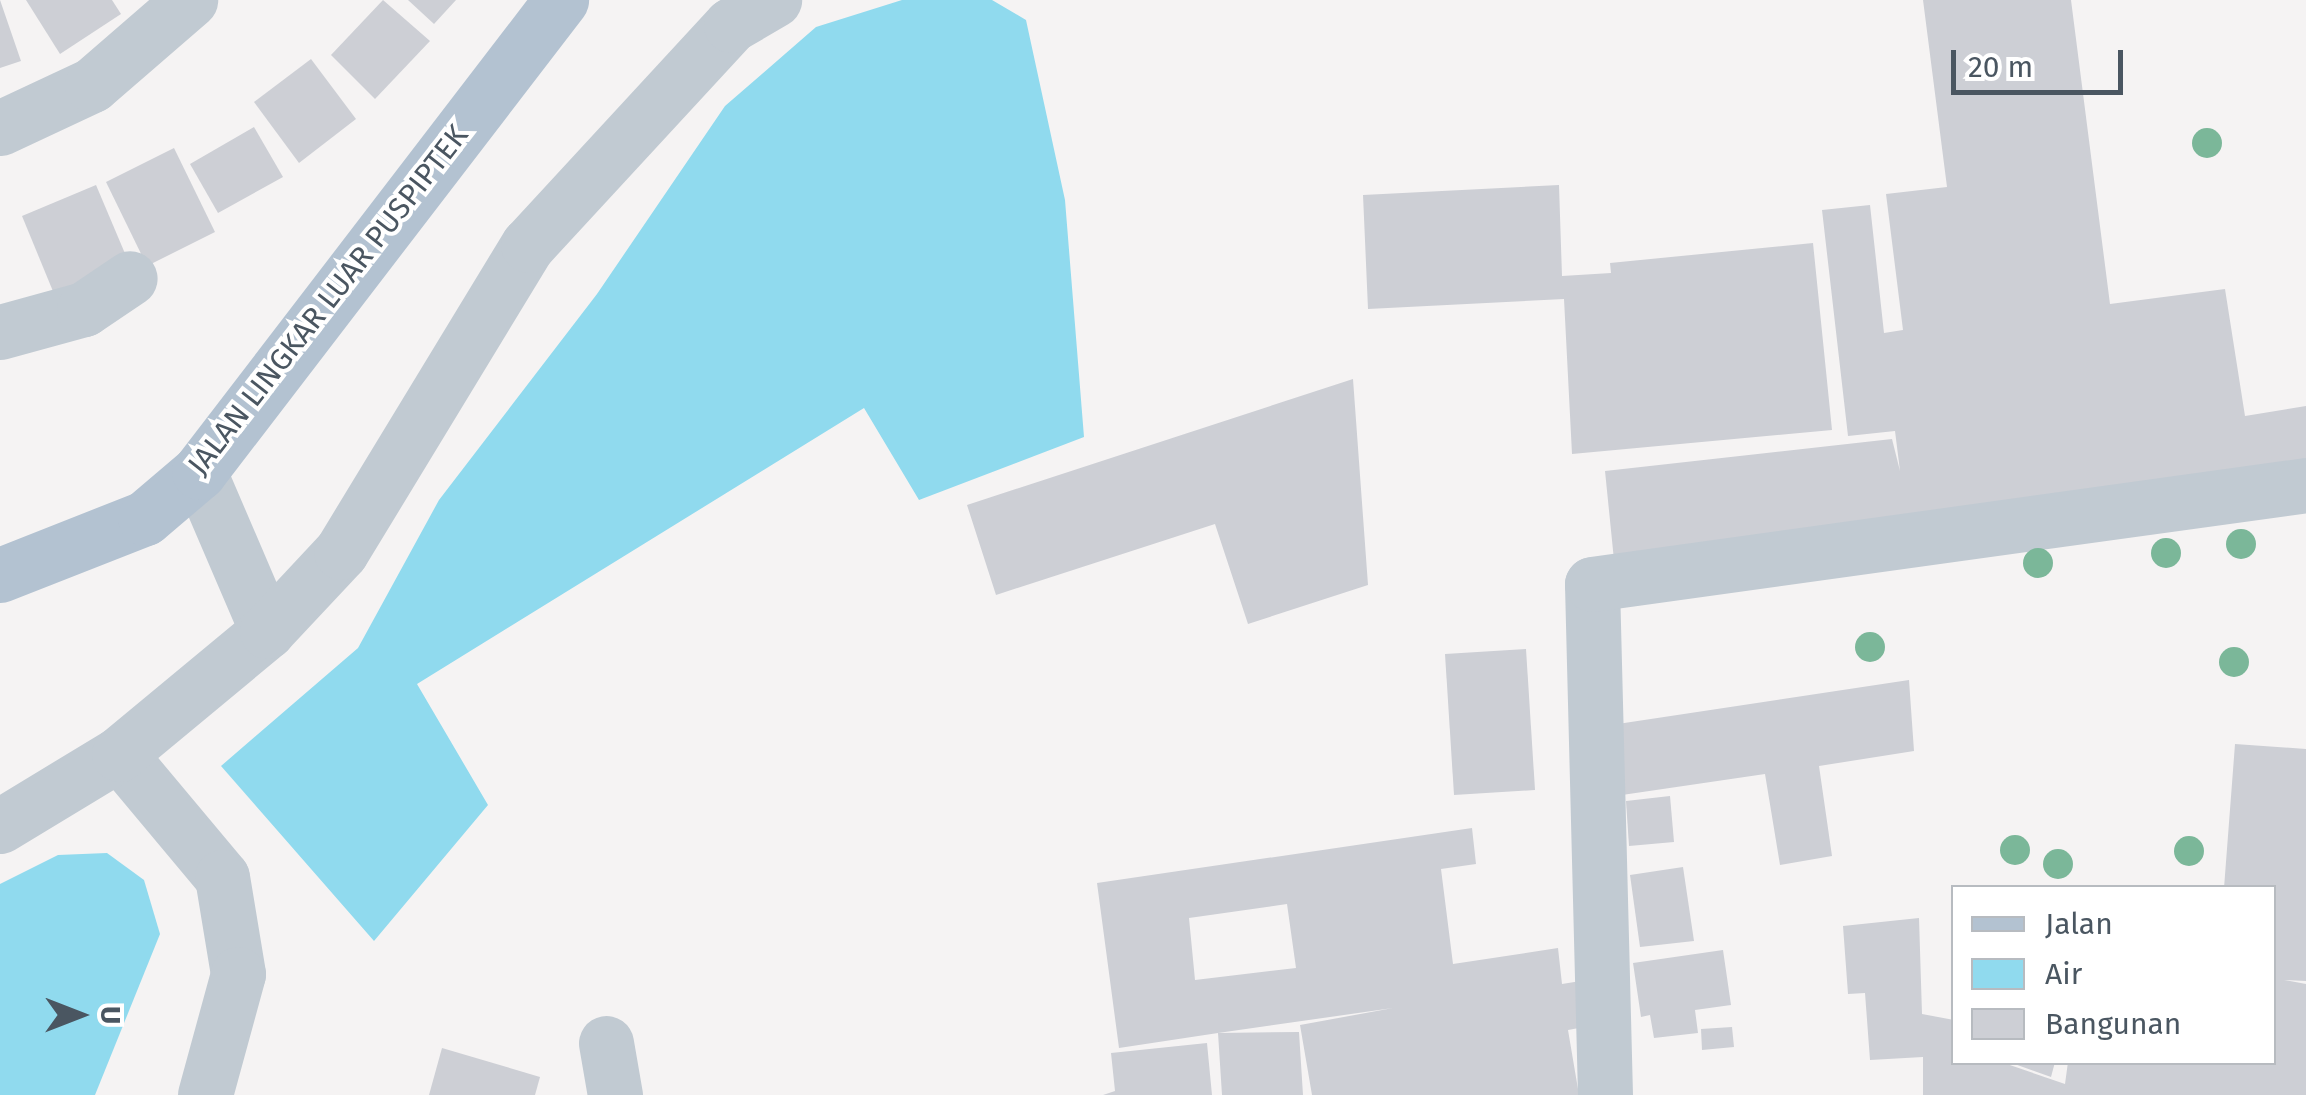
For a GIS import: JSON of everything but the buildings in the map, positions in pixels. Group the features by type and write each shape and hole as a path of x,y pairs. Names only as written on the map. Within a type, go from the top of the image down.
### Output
{"main road":[{"name":"JALAN LINGKAR LUAR PUSPIPTEK","path":"0,575 145,518 200,472 562,0"}],"street":[{"path":"0,128 92,85 190,0"},
{"path":"0,826 119,754 268,630 341,552 528,245 731,25 774,0"},
{"path":"0,332 84,309 130,278"},
{"path":"200,472 268,630"},
{"path":"1605,1095 1592,584 2306,485"},
{"path":"119,754 222,876 238,974 204,1095"}],"water":[{"path":"902,0 992,0 1026,20 1065,200 1084,437 919,500 864,408 417,684 488,805 374,941 221,766 358,648 439,500 597,294 725,106 816,27"},
{"path":"107,853 144,880 160,934 95,1095 0,1095 0,884 58,855"}]}
